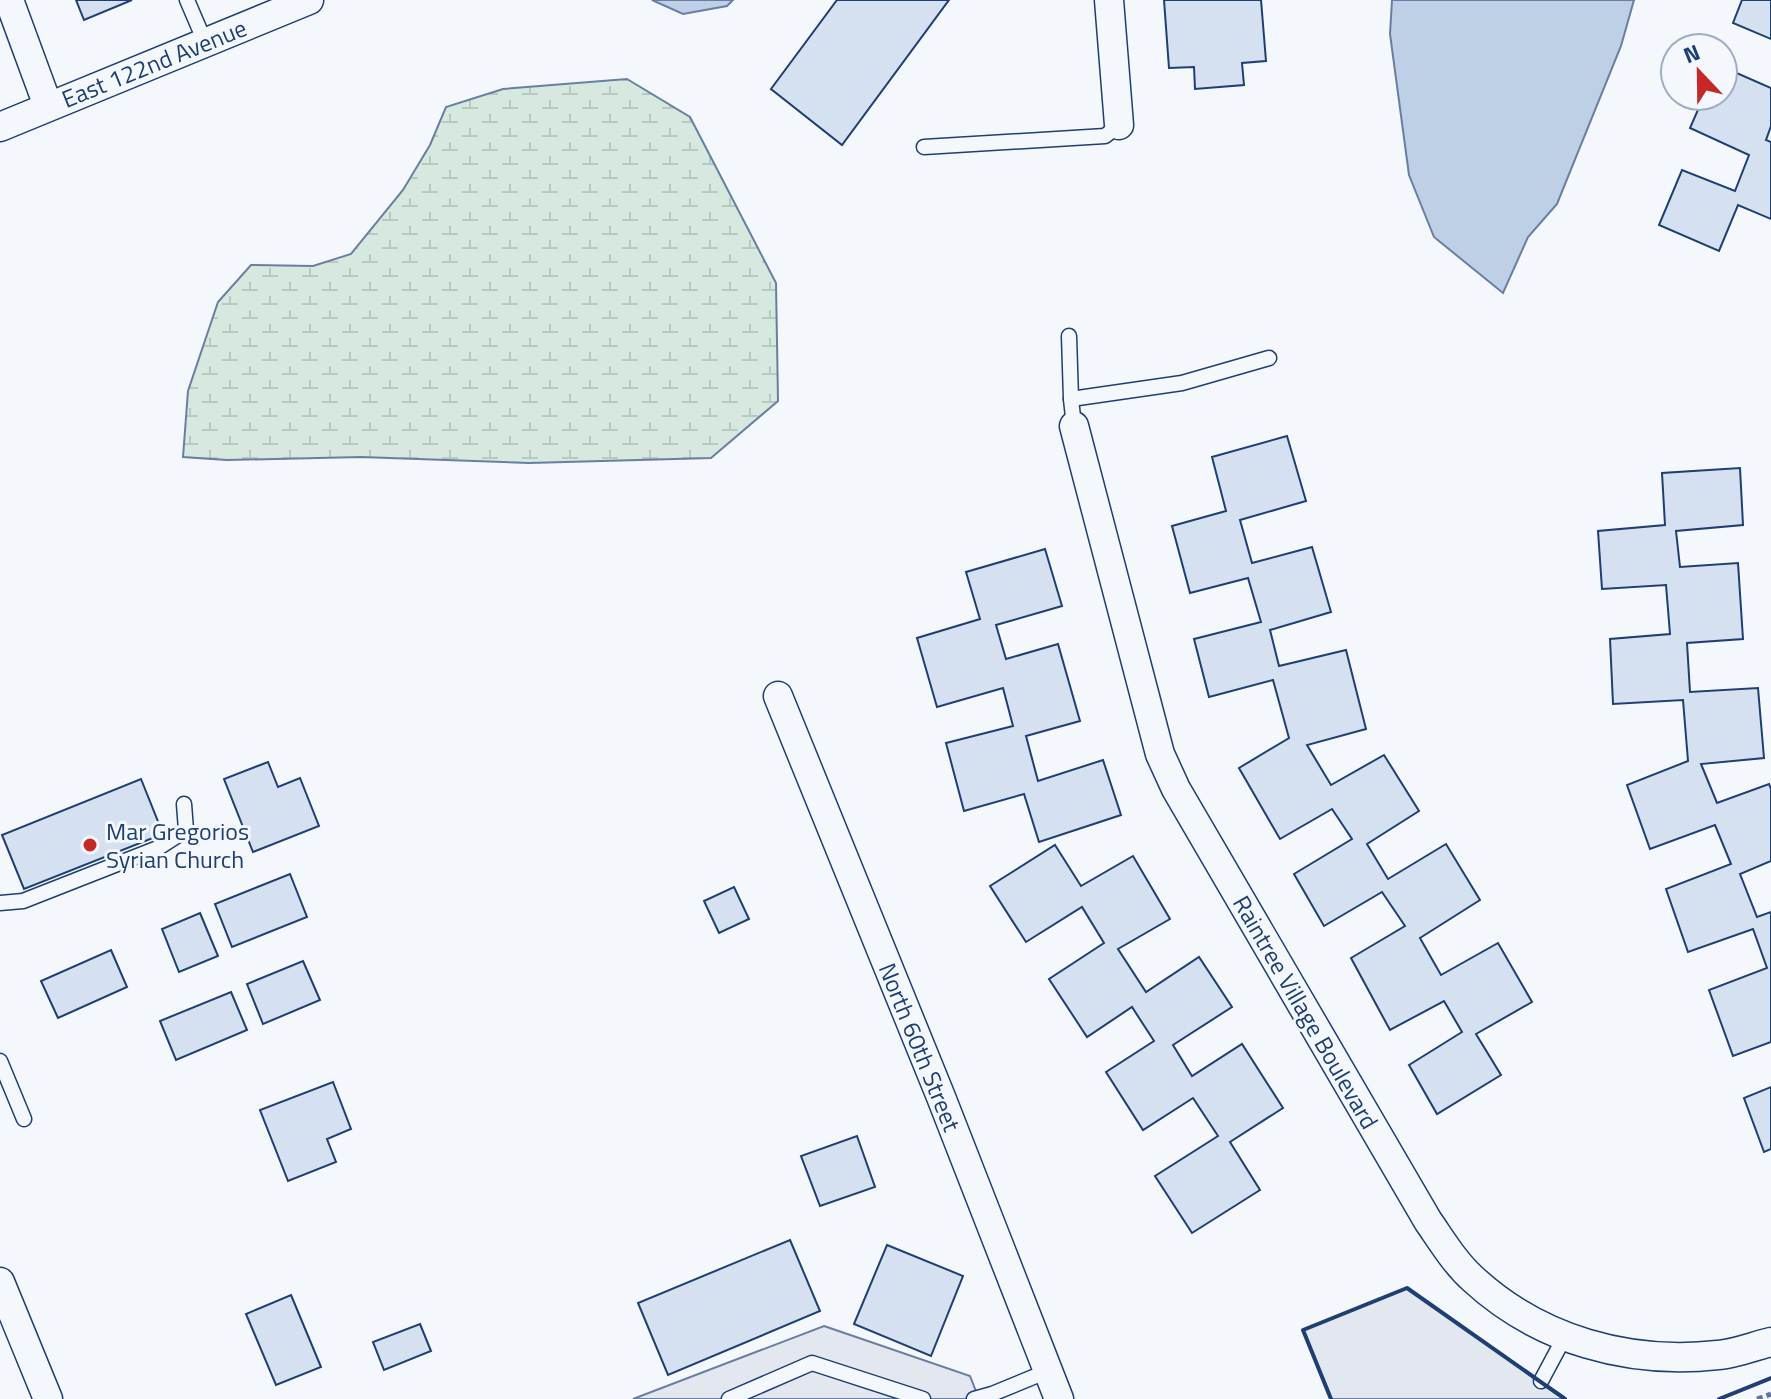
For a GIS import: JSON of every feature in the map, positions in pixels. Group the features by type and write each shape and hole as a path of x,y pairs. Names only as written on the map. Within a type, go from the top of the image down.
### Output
{"street":[{"path":"9,0 48,106"},
{"name":"East 122nd Avenue","path":"0,127 309,0"},
{"path":"1109,0 1119,125"},
{"name":"Raintree Village Boulevard","path":"1073,412 1160,754 1176,789 1412,1195 1442,1241 1471,1277 1499,1301 1564,1338 1658,1358 1720,1355 1771,1342"},
{"name":"North 60th Street","path":"778,696 941,1097 1059,1399"},
{"path":"0,1282 48,1399"}],"lane":[{"path":"187,0 205,42"},
{"path":"924,147 1105,136 1119,125"},
{"path":"1069,336 1073,412 1269,358"},
{"path":"0,903 23,901 158,848 186,830 184,804"},
{"path":"0,1061 24,1119"},
{"path":"1541,1381 1564,1338"},
{"path":"729,1399 812,1363 923,1399"},
{"path":"974,1399 1048,1371"}],"path":[{"path":"1757,1399 1771,1394"}],"green space":[{"path":"627,79 690,117 776,283 778,401 711,458 529,463 361,457 227,460 183,457 188,391 218,302 251,265 313,266 351,254 403,190 430,145 446,107 503,89"}],"shaded area":[{"path":"1407,1288 1565,1399 1331,1399 1303,1330"},
{"path":"824,1326 970,1376 979,1399 633,1399"}],"water":[{"path":"652,0 733,0 727,6 683,14"},
{"path":"1392,0 1634,0 1621,46 1557,204 1528,237 1503,293 1434,237 1409,175 1390,34"}],"building":[{"path":"76,0 132,0 84,20"},
{"path":"837,0 949,0 842,145 771,89"},
{"path":"1164,0 1261,0 1266,61 1242,63 1244,85 1195,89 1194,67 1169,68"},
{"path":"1742,0 1771,0 1771,39 1733,23"},
{"path":"1739,74 1771,88 1771,126 1766,140 1771,142 1771,219 1738,205 1719,251 1659,225 1682,170 1735,191 1749,155 1690,128 1697,112 1739,112"},
{"path":"1287,436 1306,501 1240,520 1252,563 1312,547 1331,612 1270,630 1279,666 1346,650 1366,729 1307,745 1331,785 1384,755 1419,811 1367,844 1388,879 1446,844 1480,900 1420,938 1441,975 1498,943 1532,1002 1476,1034 1501,1075 1437,1114 1409,1065 1462,1032 1444,1001 1390,1030 1351,958 1405,926 1382,892 1324,926 1294,874 1352,839 1332,809 1280,839 1239,768 1289,738 1273,680 1209,697 1194,639 1261,622 1248,578 1190,593 1172,526 1226,511 1212,457"},
{"path":"1740,468 1743,525 1676,531 1680,567 1738,563 1743,639 1687,643 1690,692 1758,688 1764,758 1701,764 1717,803 1769,784 1771,789 1771,861 1740,874 1757,917 1771,912 1771,1042 1733,1056 1709,990 1767,968 1753,929 1688,952 1666,889 1731,864 1715,825 1650,849 1627,785 1688,761 1683,700 1613,704 1610,639 1670,634 1666,585 1602,589 1598,531 1665,525 1662,473"},
{"path":"1045,549 1062,606 996,625 1006,659 1058,644 1080,721 1026,736 1038,781 1103,760 1121,815 1039,842 1024,794 964,811 946,743 1013,726 1003,688 937,707 917,638 980,619 966,572"},
{"path":"268,762 278,787 300,778 319,826 253,852 224,779"},
{"path":"141,779 163,834 24,889 2,835"},
{"path":"1055,845 1081,886 1133,856 1170,919 1118,949 1146,992 1199,957 1232,1007 1173,1045 1192,1076 1242,1044 1283,1108 1230,1142 1260,1190 1192,1233 1155,1176 1218,1136 1193,1098 1143,1130 1106,1072 1154,1041 1132,1007 1087,1037 1049,979 1104,943 1082,907 1026,942 990,886"},
{"path":"290,874 307,917 232,947 215,904"},
{"path":"734,887 749,919 719,933 704,901"},
{"path":"200,913 218,956 179,972 162,929"},
{"path":"111,950 127,987 58,1018 41,981"},
{"path":"303,961 320,1000 263,1024 247,984"},
{"path":"231,992 247,1030 176,1060 160,1021"},
{"path":"333,1082 351,1129 327,1139 336,1162 288,1181 260,1110"},
{"path":"1771,1087 1771,1149 1764,1152 1744,1098"},
{"path":"857,1136 875,1187 820,1206 801,1156"},
{"path":"790,1240 820,1311 668,1375 638,1303"},
{"path":"887,1245 963,1276 931,1356 854,1324"},
{"path":"291,1295 321,1367 276,1385 246,1314"},
{"path":"420,1324 431,1351 384,1370 373,1342"}],"wall":[{"path":"1331,1399 1303,1330 1407,1288 1565,1399"},
{"path":"1719,1399 1771,1378"}],"place":[{"name":"Mar Gregorios Syrian Church","path":"90,845"}]}
